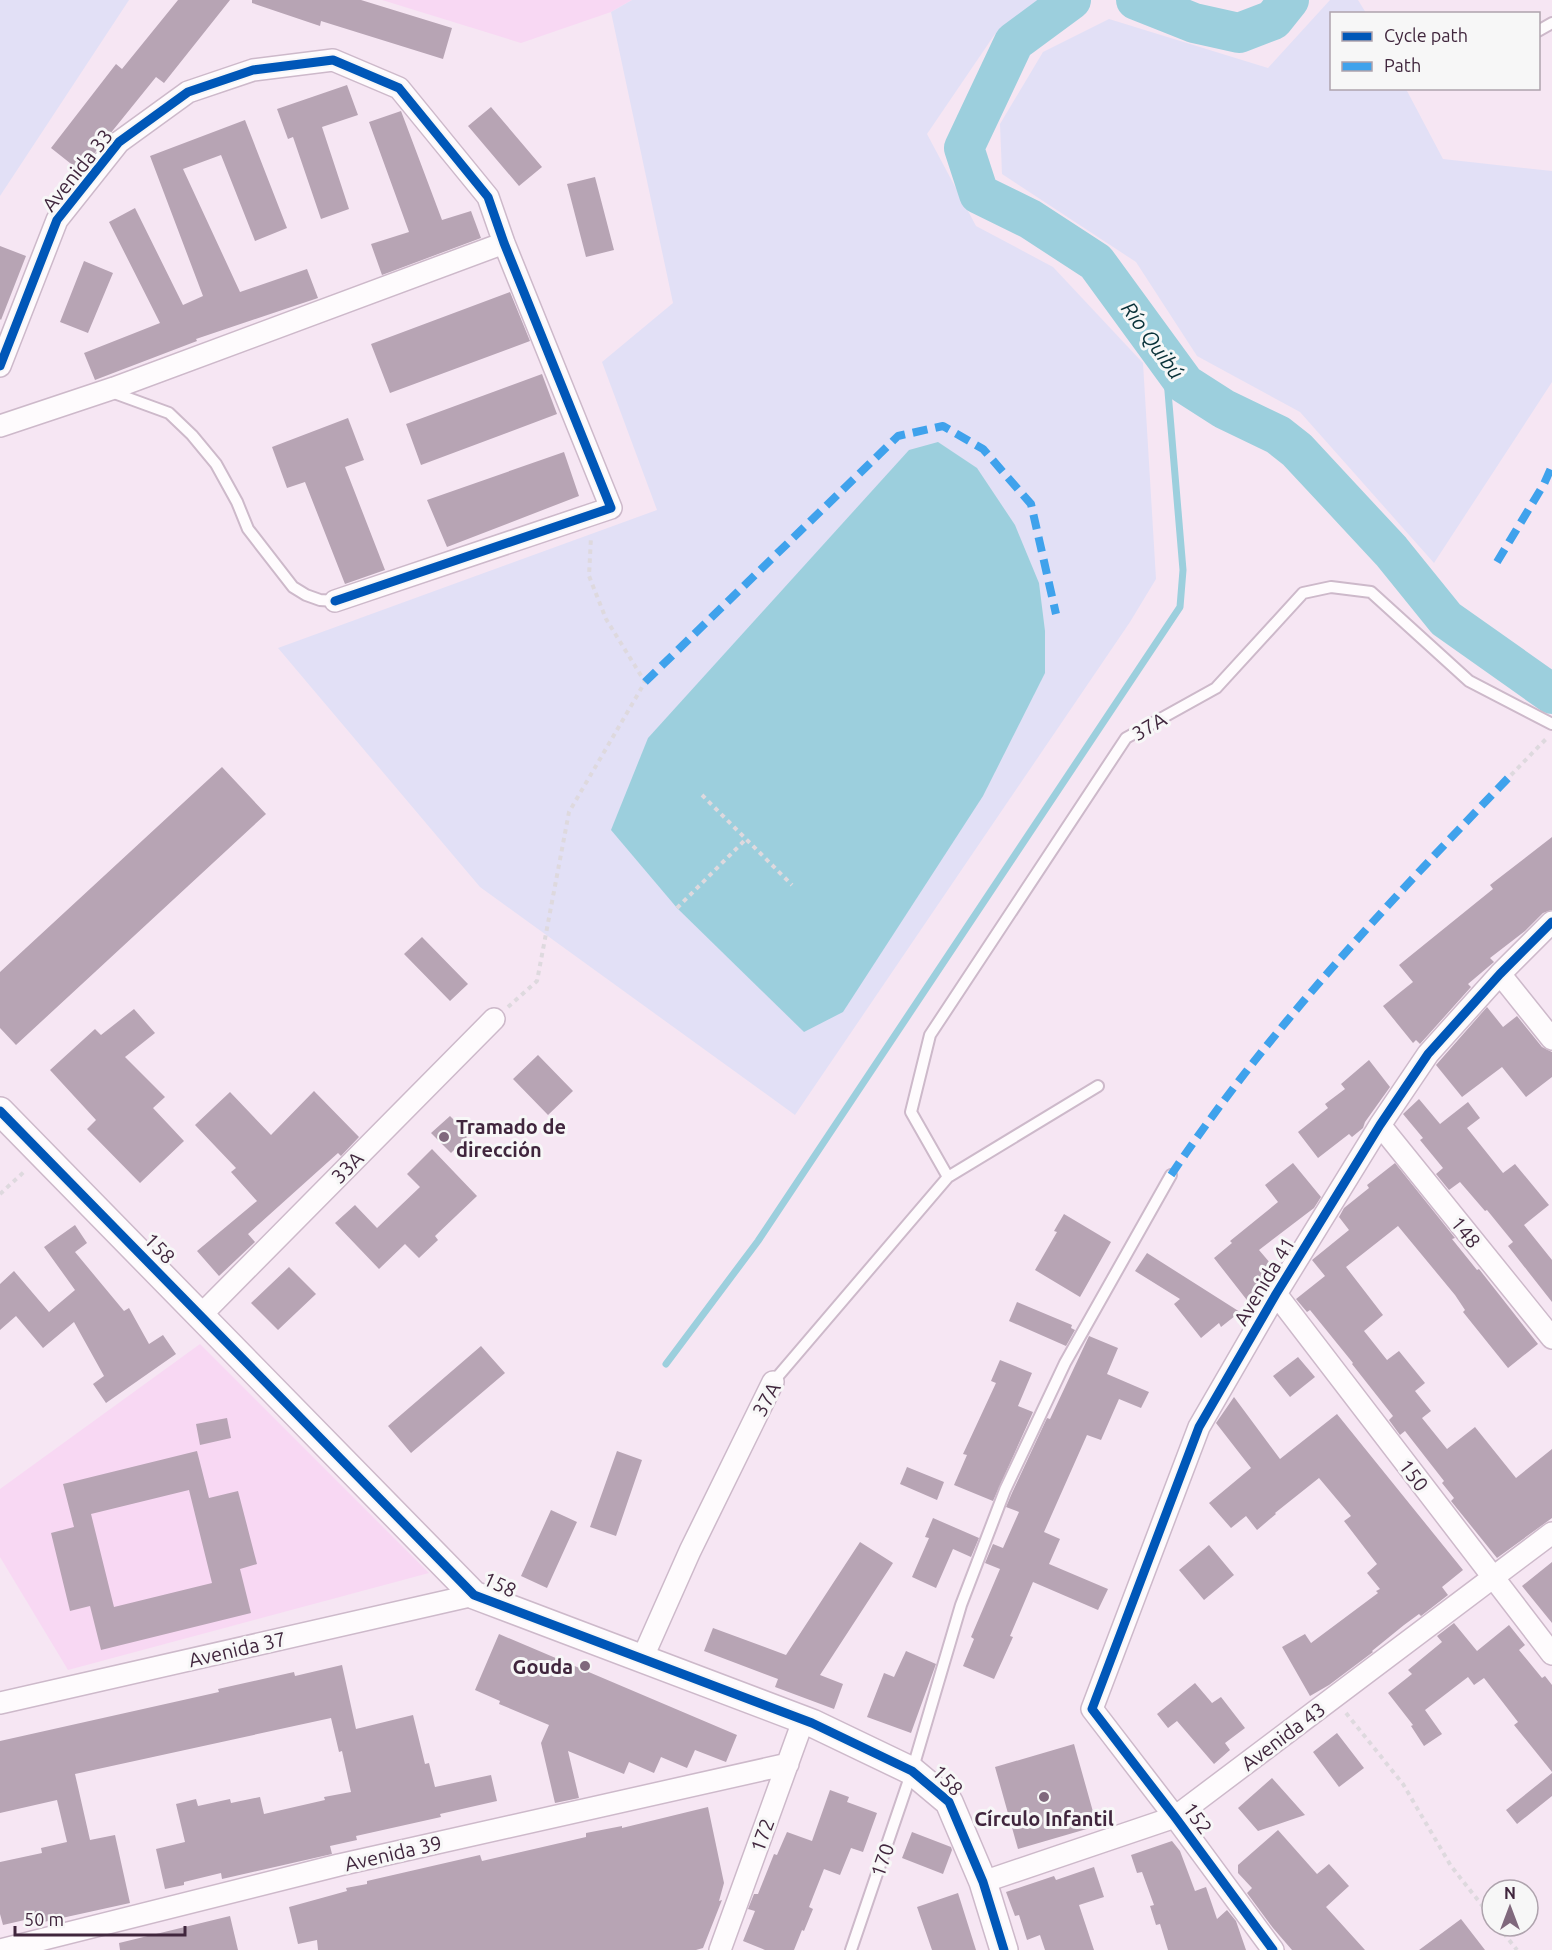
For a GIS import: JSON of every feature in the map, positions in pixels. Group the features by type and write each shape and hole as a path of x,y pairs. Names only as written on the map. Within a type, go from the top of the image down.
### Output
{"street":[{"name":"Avenida 33","path":"0,366 57,220 119,142 188,92 253,70 333,60 399,88 488,197 504,243"},
{"path":"0,426 114,388 504,243 611,508 335,602"},
{"name":"Avenida 41","path":"1092,1709 1198,1427 1276,1294 1380,1125 1428,1054 1500,974 1552,922"},
{"path":"1500,974 1552,1039"},
{"name":"33A","path":"201,1316 494,1019"},
{"name":"158","path":"0,1111 474,1595 803,1721 912,1771 949,1802 983,1882 1005,1950"},
{"name":"148","path":"1380,1125 1552,1338"},
{"name":"150","path":"1276,1294 1552,1654"},
{"name":"37A","path":"642,1659 690,1551 773,1382"},
{"name":"Avenida 43","path":"983,1882 1175,1816 1552,1533"},
{"name":"Avenida 37","path":"0,1703 474,1595"},
{"name":"152","path":"1092,1709 1175,1816 1273,1950"},
{"name":"172","path":"720,1950 803,1721"},
{"name":"Avenida 39","path":"0,1950 339,1865 788,1764"}],"lane":[{"path":"114,388 117,394 169,413 192,435 216,464 237,501 248,529 293,587 306,596 335,602"},
{"name":"37A","path":"948,1177 911,1112 930,1035 1126,738 1216,688 1303,593 1331,587 1371,592 1469,681 1552,724"},
{"name":"37A","path":"773,1382 948,1177 1098,1086"},
{"name":"170","path":"851,1950 912,1771 961,1605 1005,1490 1065,1363 1172,1175"}],"path":[{"path":"494,1019 537,981 569,812 645,681 606,619 589,576 593,514"},
{"path":"1511,775 1552,733"},
{"path":"702,795 792,885"},
{"path":"677,908 746,839"},
{"path":"0,1194 43,1155"},
{"path":"1334,1698 1403,1784 1451,1866 1480,1903"},
{"path":"1508,1938 1517,1950"}],"shaded area":[{"path":"0,0 129,0 0,196"},
{"path":"382,0 632,0 611,12 521,43"},
{"path":"632,0 1044,0 995,34 927,134 976,226 1053,267 1143,363 1156,579 1130,622 795,1115 480,887 278,648 657,510 602,362 673,303 611,12"},
{"path":"1330,0 1358,0 1365,12 1330,12 1330,90 1407,90 1443,159 1552,171 1552,382 1434,563 1300,412 1197,356 1136,262 1002,174 1000,124 1043,52 1109,19 1268,68"},
{"path":"938,442 977,468 1015,525 1039,583 1045,631 1045,673 983,796 843,1012 804,1032 677,908 611,830 648,738 909,450"},
{"path":"200,1344 429,1573 68,1670 0,1557 0,1489"}],"building":[{"path":"178,0 230,0 164,83 156,77 80,171 51,148 116,64 122,69"},
{"path":"252,0 361,0 452,28 443,59 321,21 320,26 252,3"},
{"path":"347,85 358,115 322,127 349,209 321,219 293,137 288,139 277,109"},
{"path":"491,107 542,167 519,186 468,126"},
{"path":"401,111 442,220 471,211 481,238 382,275 371,244 409,232 369,122"},
{"path":"245,120 287,228 255,241 221,155 183,169 240,292 307,269 318,298 196,339 197,341 95,380 84,353 160,323 109,222 135,208 183,305 203,296 150,156"},
{"path":"595,177 614,250 586,257 567,184"},
{"path":"0,246 26,256 1,320 0,319"},
{"path":"84,261 113,273 88,333 60,322"},
{"path":"510,292 530,341 390,393 371,344"},
{"path":"542,374 557,414 421,465 406,424"},
{"path":"348,418 364,460 345,467 385,570 345,584 305,482 287,488 272,447"},
{"path":"564,452 579,496 447,547 427,500"},
{"path":"222,767 266,814 16,1045 0,1028 0,972"},
{"path":"1552,837 1552,910 1543,913 1525,931 1490,958 1494,962 1468,984 1471,987 1420,1044 1416,1040 1413,1043 1383,1006 1413,982 1399,965 1493,889 1490,885"},
{"path":"422,937 468,984 450,1001 404,954"},
{"path":"1487,1007 1503,1027 1517,1016 1542,1047 1552,1052 1552,1077 1526,1097 1502,1067 1462,1097 1436,1065"},
{"path":"134,1009 155,1033 125,1057 165,1097 153,1108 184,1141 140,1183 87,1129 96,1120 50,1070 95,1029 101,1035"},
{"path":"538,1055 573,1091 548,1115 513,1079"},
{"path":"1369,1060 1390,1087 1363,1128 1352,1137 1349,1134 1318,1158 1298,1132 1328,1108 1325,1104 1345,1089 1341,1084"},
{"path":"314,1091 359,1137 341,1156 338,1153 248,1234 255,1242 219,1276 197,1251 257,1201 231,1172 236,1168 195,1125 230,1092 271,1135"},
{"path":"1419,1099 1440,1124 1468,1102 1480,1118 1467,1128 1503,1173 1515,1164 1549,1205 1524,1225 1552,1260 1552,1302 1508,1246 1513,1242 1487,1210 1485,1211 1460,1182 1449,1190 1436,1174 1443,1168 1420,1140 1423,1138 1403,1114"},
{"path":"450,1116 469,1135 451,1153 431,1133"},
{"path":"432,1149 477,1196 435,1236 438,1240 419,1258 405,1244 379,1269 335,1223 355,1205 377,1228 420,1187 407,1174"},
{"path":"1293,1163 1321,1197 1314,1208 1259,1250 1276,1270 1260,1296 1250,1304 1214,1258 1232,1243 1230,1241 1278,1202 1265,1185"},
{"path":"1395,1163 1455,1238 1452,1239 1477,1270 1479,1269 1538,1344 1508,1368 1463,1312 1465,1310 1455,1295 1398,1226 1346,1267 1383,1315 1364,1331 1387,1360 1399,1351 1425,1383 1415,1391 1431,1411 1422,1418 1447,1449 1475,1427 1516,1478 1552,1449 1552,1518 1497,1558 1451,1501 1454,1498 1442,1483 1444,1481 1405,1431 1400,1435 1389,1420 1393,1416 1353,1363 1310,1310 1307,1312 1296,1299 1325,1276 1312,1260 1349,1230 1339,1217 1344,1208 1369,1188 1367,1185"},
{"path":"1064,1214 1111,1242 1080,1297 1035,1270 1057,1232 1054,1231"},
{"path":"75,1225 87,1243 75,1252 124,1311 129,1308 149,1344 163,1335 176,1354 106,1403 93,1384 104,1376 74,1322 43,1348 16,1316 0,1330 0,1284 14,1271 49,1312 75,1290 44,1247"},
{"path":"1147,1253 1240,1312 1221,1327 1219,1323 1201,1338 1174,1304 1180,1299 1135,1271"},
{"path":"289,1267 316,1294 278,1330 251,1303"},
{"path":"1017,1302 1072,1325 1071,1328 1075,1330 1066,1346 1009,1321"},
{"path":"1089,1336 1118,1348 1107,1374 1149,1392 1141,1408 1119,1399 1101,1440 1087,1435 1044,1532 1060,1539 1049,1564 1108,1589 1098,1610 1033,1582 1010,1636 1013,1637 994,1679 963,1666 974,1639 971,1637 1000,1569 985,1563 993,1544 1003,1548 1019,1512 1006,1507 1047,1418 1050,1419"},
{"path":"481,1346 505,1373 411,1453 388,1426"},
{"path":"1298,1357 1315,1377 1290,1397 1273,1376"},
{"path":"1000,1360 1032,1373 1018,1406 1033,1412 993,1501 954,1485 967,1455 963,1454 996,1383 991,1381"},
{"path":"1234,1397 1280,1459 1337,1414 1463,1570 1442,1587 1448,1595 1421,1616 1419,1614 1404,1625 1329,1685 1310,1696 1282,1647 1305,1634 1311,1643 1378,1593 1376,1591 1380,1589 1367,1573 1377,1564 1344,1521 1351,1516 1319,1478 1257,1530 1246,1516 1231,1528 1209,1503 1251,1468 1216,1423"},
{"path":"227,1418 231,1438 200,1445 196,1424"},
{"path":"197,1451 209,1498 238,1491 257,1564 240,1569 251,1613 101,1650 90,1606 70,1611 51,1533 74,1527 63,1484","holes":["189,1490 212,1583 114,1607 91,1514"]},
{"path":"617,1451 642,1460 616,1536 590,1527"},
{"path":"907,1467 944,1482 937,1500 900,1484"},
{"path":"551,1510 577,1522 547,1588 521,1576"},
{"path":"933,1518 979,1538 971,1557 953,1549 936,1588 912,1577 929,1538 925,1537"},
{"path":"860,1542 893,1563 820,1675 843,1684 834,1709 775,1687 778,1679 704,1651 713,1628 786,1655"},
{"path":"1209,1545 1234,1575 1204,1600 1179,1570"},
{"path":"1552,1562 1552,1623 1522,1586"},
{"path":"1454,1623 1477,1651 1509,1625 1525,1645 1519,1650 1542,1678 1545,1676 1552,1685 1552,1772 1514,1725 1518,1722 1484,1678 1474,1685 1468,1677 1425,1710 1442,1734 1424,1746 1411,1726 1413,1725 1388,1693 1412,1674 1408,1670 1442,1642 1437,1636"},
{"path":"499,1634 737,1735 726,1762 695,1750 687,1768 661,1757 654,1773 629,1762 624,1774 568,1751 579,1798 555,1803 541,1743 549,1725 499,1704 500,1701 475,1690"},
{"path":"906,1651 936,1664 911,1733 867,1717 884,1673 894,1677"},
{"path":"342,1665 356,1729 413,1715 425,1764 429,1763 435,1787 491,1775 497,1801 440,1814 441,1817 356,1836 357,1840 330,1846 332,1854 222,1879 221,1873 165,1889 156,1849 185,1842 176,1804 196,1799 198,1806 230,1799 231,1803 260,1797 264,1814 351,1792 342,1751 339,1752 331,1718 75,1774 90,1840 115,1835 130,1903 30,1925 29,1919 3,1925 0,1914 0,1862 42,1853 41,1848 67,1842 57,1800 0,1813 0,1741 219,1692 218,1689 294,1672 295,1676"},
{"path":"1195,1683 1212,1703 1221,1697 1245,1728 1225,1743 1230,1750 1214,1764 1177,1721 1168,1728 1157,1714"},
{"path":"1337,1733 1364,1768 1339,1787 1313,1752"},
{"path":"1074,1744 1097,1826 1018,1849 995,1767"},
{"path":"1552,1773 1552,1796 1517,1824 1506,1810"},
{"path":"1272,1778 1305,1815 1258,1831 1238,1808"},
{"path":"830,1790 849,1797 847,1802 877,1813 863,1852 851,1848 840,1875 824,1869 809,1907 813,1909 794,1950 765,1950 743,1941 755,1911 748,1909 754,1894 758,1894 774,1854 777,1855 787,1832 812,1841"},
{"path":"708,1807 724,1883 719,1901 722,1900 703,1948 696,1950 318,1950 317,1940 298,1944 289,1907 347,1891 346,1888 367,1884 367,1881 480,1855 482,1861 586,1837 586,1833 622,1826 622,1828"},
{"path":"1278,1830 1317,1874 1329,1864 1349,1886 1326,1907 1365,1950 1292,1950 1247,1893 1252,1888 1238,1873 1238,1865"},
{"path":"912,1832 951,1847 952,1850 943,1874 902,1858"},
{"path":"1172,1841 1180,1851 1195,1891 1206,1887 1217,1919 1227,1910 1236,1921 1246,1950 1168,1950 1160,1924 1156,1925 1150,1906 1154,1905 1142,1872 1137,1873 1131,1855"},
{"path":"1094,1867 1104,1897 1079,1905 1094,1950 1045,1950 1040,1935 1027,1940 1019,1915 1015,1916 1006,1892 1054,1876 1056,1880"},
{"path":"958,1893 976,1950 932,1950 917,1907"},
{"path":"230,1916 238,1950 120,1950 119,1943"},
{"path":"1461,1919 1485,1950 1419,1950"}],"waterway":[{"name":"Río Quibú","path":"1071,0 1014,42 964,148 979,194 1030,219 1096,262 1185,384 1224,409 1278,435 1297,450 1391,551 1446,619 1552,694"},
{"name":"Río Quibú","path":"1136,0 1194,23 1239,33 1273,20 1289,0"},
{"path":"666,1364 758,1241 1180,607 1183,570 1165,356"}],"marked path":[{"path":"645,682 898,436 943,426 983,449 1031,504 1056,614"},
{"path":"1497,562 1544,484 1552,466"},
{"path":"1171,1175 1248,1069 1332,968 1511,775"}],"cycle path":[{"path":"0,366 57,220 119,142 188,92 253,70 333,60 399,88 488,197 504,243 611,508 335,601"},
{"path":"1273,1950 1092,1709 1199,1427 1276,1294 1380,1125 1428,1054 1500,974 1552,922"},
{"path":"0,1111 474,1595 812,1723 912,1771 949,1802 983,1882 1004,1950"}],"place":[{"name":"Tramado de dirección","path":"444,1137"},
{"name":"Gouda","path":"585,1666"},
{"name":"Círculo Infantil","path":"1044,1797"}]}
